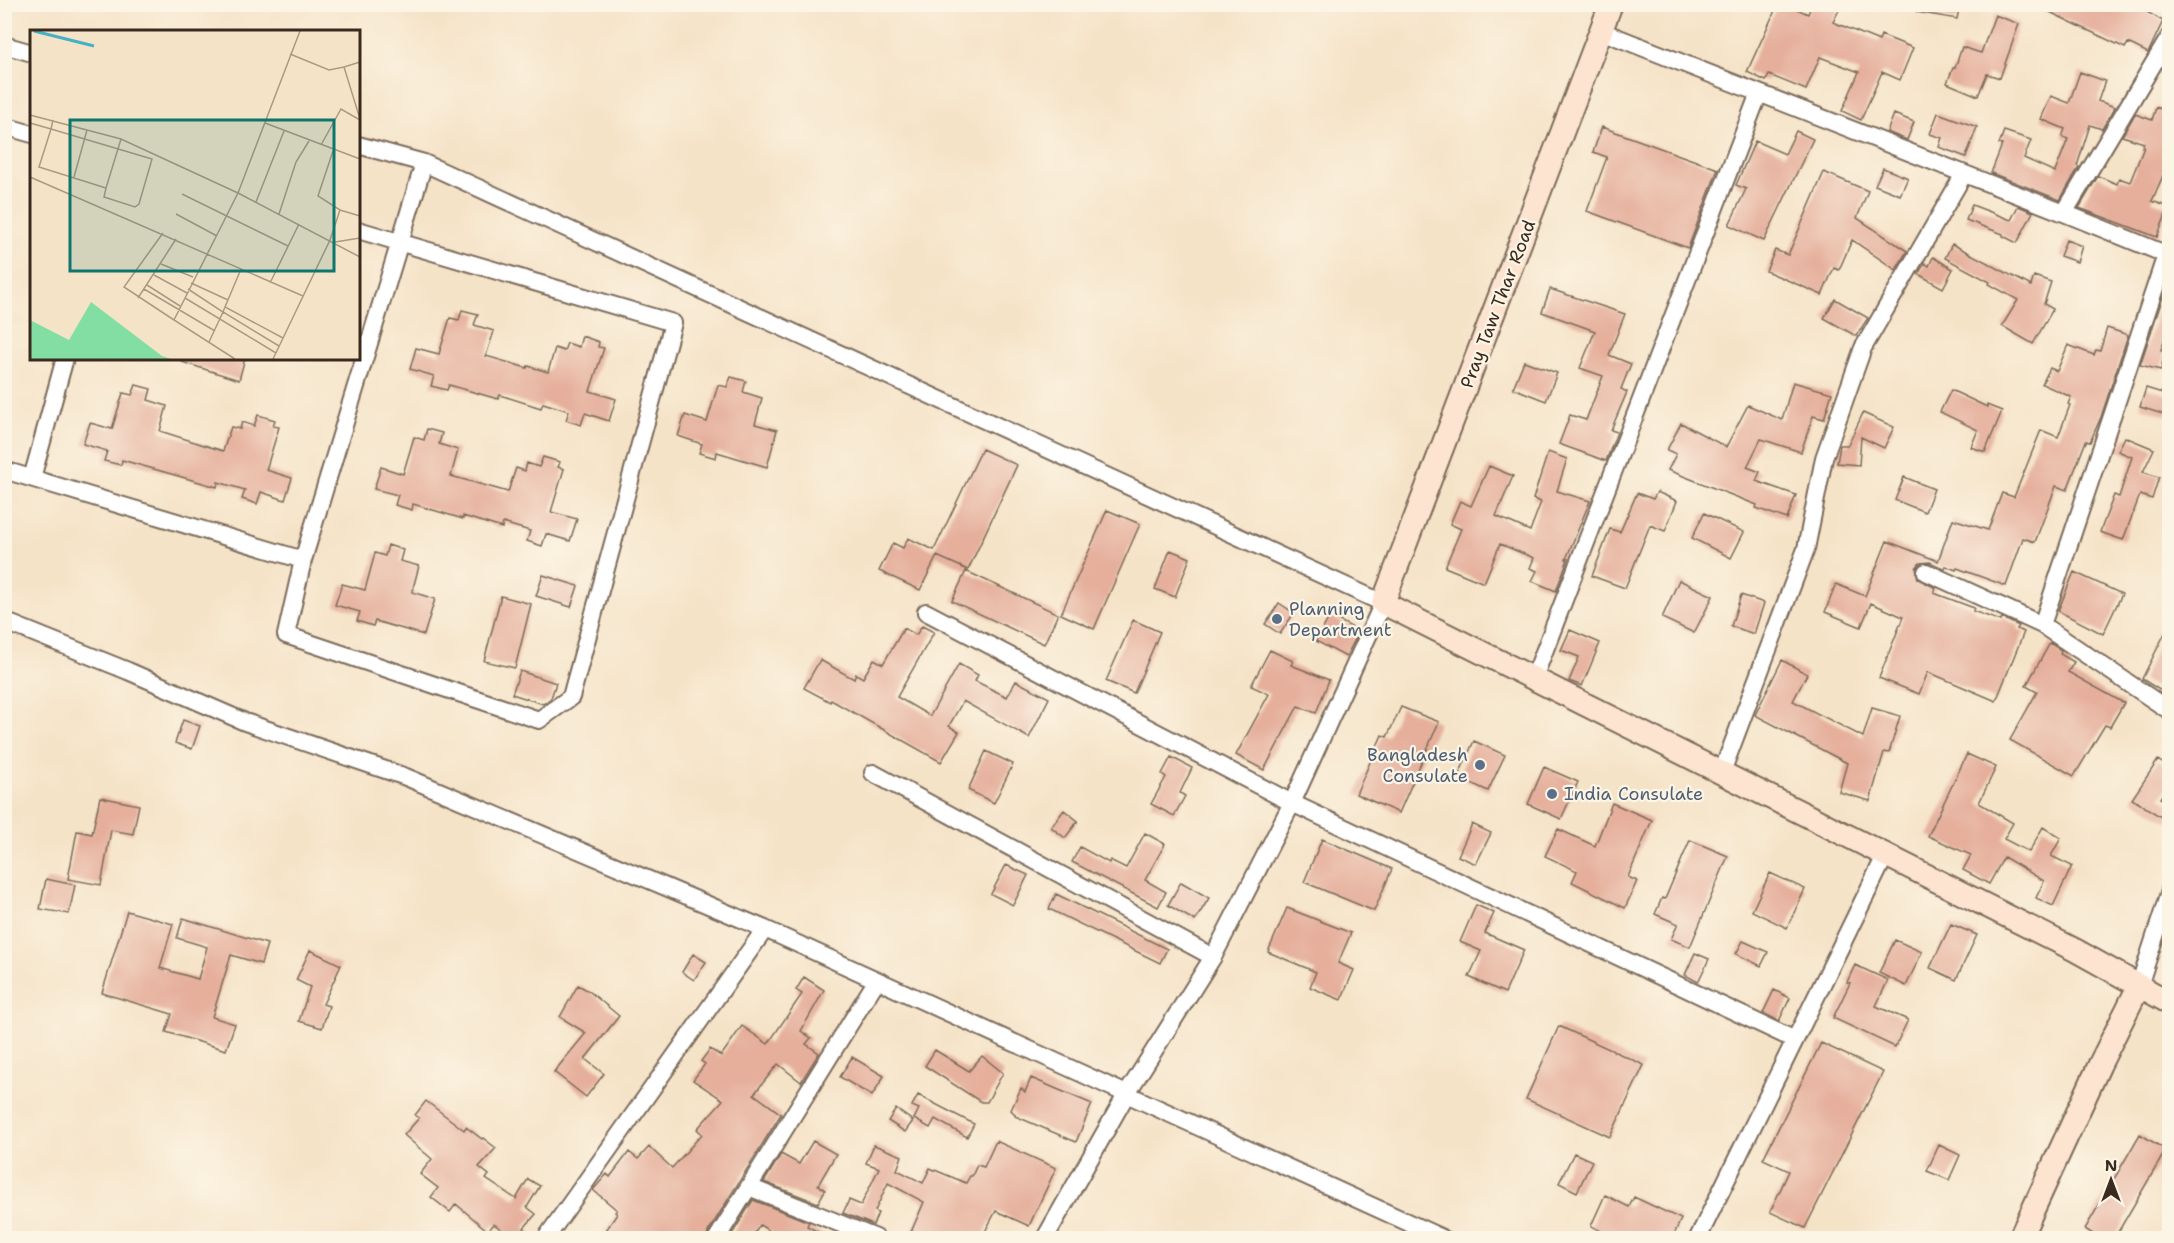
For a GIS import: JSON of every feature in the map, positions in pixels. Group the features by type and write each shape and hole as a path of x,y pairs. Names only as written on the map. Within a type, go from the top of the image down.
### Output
{"street":[{"name":"Pray Taw Thar Road","path":"1383,603 1611,4"},
{"path":"1601,31 2168,256 2042,625"},
{"path":"2064,213 2169,36"},
{"path":"4,45 30,52"},
{"path":"1534,678 1758,93"},
{"path":"4,126 30,133"},
{"path":"360,146 424,163 1383,603 2075,950 2169,1003"},
{"path":"360,231 399,242 674,323 571,697 539,720 286,636 303,560 399,242 424,163"},
{"path":"1722,772 1806,549 1824,458 1863,348 1965,174"},
{"path":"32,478 64,360"},
{"path":"4,470 303,560"},
{"path":"1926,573 2042,625 2169,711"},
{"path":"1045,1239 1126,1095 1214,957 1292,803 1383,603"},
{"path":"926,612 1292,803 1795,1040"},
{"path":"4,621 128,671 245,722 406,777 765,929 1442,1239"},
{"path":"873,773 1214,957"},
{"path":"1698,1239 1886,854"},
{"path":"2020,1239 2100,1064 2139,986 2169,890"},
{"path":"546,1239 765,929"},
{"path":"717,1239 878,980"},
{"path":"749,1187 876,1239"},
{"path":"1400,1239 1407,1222"}],"building":[{"path":"1778,4 1786,4 1808,14 1812,4 1842,4 1833,22 1879,41 1881,35 1913,48 1900,80 1882,72 1861,120 1842,111 1859,72 1820,57 1806,90 1769,75 1766,81 1747,72"},
{"path":"1917,4 1960,4 1957,19 1917,12"},
{"path":"2033,4 2133,4 2163,21 2148,53 2128,43 2125,48"},
{"path":"1995,15 2019,24 2000,78 1987,74 1978,96 1947,83 1962,47 1981,53"},
{"path":"2080,72 2105,81 2098,101 2115,107 2102,129 2090,125 2077,166 2079,167 2060,200 1991,173 2002,145 1999,144 2004,131 2031,140 2024,158 2055,172 2068,139 2062,137 2065,129 2041,119 2051,96 2069,103"},
{"path":"2156,107 2169,112 2169,154 2163,171 2165,171 2152,201 2169,207 2157,237 2079,208 2098,176 2117,184 2119,178 2130,182 2144,143 2122,136 2135,114 2152,120"},
{"path":"1938,113 1977,127 1966,157 1939,147 1942,138 1930,134"},
{"path":"1894,114 1914,122 1907,140 1887,132"},
{"path":"1602,127 1718,169 1688,248 1587,211 1607,157 1593,152"},
{"path":"1796,131 1813,139 1764,241 1729,225 1746,189 1736,185 1755,141 1785,154"},
{"path":"1883,168 1908,178 1900,195 1875,185"},
{"path":"1824,172 1868,191 1857,218 1907,251 1896,270 1852,240 1839,270 1834,268 1822,295 1766,271 1775,250 1788,255"},
{"path":"1972,205 2011,220 2018,206 2033,212 2017,243 2003,234 1966,220"},
{"path":"2066,240 2082,246 2077,262 2060,256"},
{"path":"1952,244 2031,286 2034,276 2051,282 2044,304 2053,309 2033,344 2002,326 2018,300 1945,258"},
{"path":"1933,257 1953,269 1943,288 1918,274 1925,263 1929,266"},
{"path":"2169,279 2169,325 2161,350 2165,351 2161,370 2140,365"},
{"path":"1550,289 1625,314 1609,355 1631,364 1621,389 1627,392 1611,430 1617,432 1606,461 1559,444 1570,415 1586,420 1603,376 1580,368 1595,331 1542,312"},
{"path":"1835,299 1868,318 1856,336 1824,318"},
{"path":"462,310 478,314 474,325 494,331 486,356 527,368 528,366 548,372 555,348 564,351 567,343 579,347 582,336 599,342 598,347 604,348 590,391 616,399 609,421 585,413 581,425 566,420 569,411 543,403 541,408 500,395 498,399 449,385 447,390 431,386 434,376 410,369 416,348 439,354 450,318 459,320"},
{"path":"2107,328 2128,335 2101,417 2090,442 2086,441 2067,490 2056,486 2035,542 2023,538 2006,586 1957,568 1956,570 1946,566 1945,569 1930,562 1920,563 1916,568 1918,579 1936,588 1934,593 1974,608 1973,611 2001,621 2002,618 2019,626 2017,629 2024,632 1996,701 1928,672 1919,694 1879,678 1903,617 1871,603 1861,627 1825,612 1836,584 1865,596 1887,541 1938,561 1953,519 1988,530 2002,493 2014,497 2041,430 2058,437 2071,397 2042,384 2050,368 2057,371 2068,345 2094,355 2096,350 2100,351"},
{"path":"182,360 244,360 239,380 182,362"},
{"path":"1524,361 1557,373 1546,401 1513,388"},
{"path":"731,377 746,381 743,392 762,398 755,424 777,430 767,467 717,452 716,458 699,453 702,444 678,436 685,415 707,422 718,385 727,387"},
{"path":"1793,382 1832,393 1824,419 1813,416 1801,452 1761,439 1747,467 1760,472 1756,481 1796,495 1787,519 1668,470 1676,454 1667,450 1681,423 1726,447 1748,405 1782,420"},
{"path":"136,385 151,389 148,400 167,406 160,431 223,451 231,427 240,429 242,422 254,426 258,415 275,420 273,426 279,427 266,470 292,478 285,500 261,492 257,504 242,499 245,490 218,482 217,487 122,460 121,465 104,461 107,451 83,444 90,423 112,429 123,393 132,395"},
{"path":"2146,388 2169,395 2169,416 2140,407"},
{"path":"1951,390 1987,407 1987,405 2002,411 1985,452 1971,447 1978,430 1940,412"},
{"path":"1863,413 1894,427 1884,448 1861,437 1859,465 1837,463 1840,445 1848,445"},
{"path":"427,429 442,433 439,444 458,450 451,476 508,492 516,468 525,471 527,463 539,467 543,457 560,462 558,467 564,469 551,512 577,519 570,541 546,534 542,546 527,541 530,531 503,523 502,528 463,516 463,519 413,504 412,510 395,505 398,495 374,489 381,467 403,474 414,437 424,440"},
{"path":"2125,437 2154,449 2143,472 2159,477 2152,499 2140,495 2123,540 2100,532 2114,495 2119,497 2132,457 2118,451"},
{"path":"982,449 1017,465 968,570 937,556 920,590 879,571 893,543 903,548 908,538 934,550"},
{"path":"1548,452 1567,459 1557,491 1590,501 1566,559 1568,559 1556,591 1532,581 1537,571 1530,568 1534,558 1500,544 1484,583 1445,567 1461,529 1450,524 1460,501 1471,506 1489,466 1513,476 1496,516 1530,531 1541,502 1533,499"},
{"path":"1904,477 1934,489 1925,512 1895,500"},
{"path":"1657,492 1677,501 1665,531 1650,525 1625,588 1592,576 1610,529 1620,532 1637,493 1653,499"},
{"path":"1107,510 1140,524 1094,629 1061,614"},
{"path":"1704,513 1744,532 1731,558 1692,538"},
{"path":"388,545 403,550 400,561 419,566 412,592 435,599 424,635 375,621 373,626 357,621 360,612 335,605 342,584 365,590 375,553 385,556"},
{"path":"1170,550 1190,558 1175,597 1155,589"},
{"path":"966,571 1058,614 1044,644 952,601"},
{"path":"2074,572 2122,594 2103,634 2058,611"},
{"path":"543,575 578,586 571,607 536,596"},
{"path":"1679,580 1713,596 1694,633 1662,618"},
{"path":"1741,595 1764,603 1754,634 1731,626"},
{"path":"501,596 531,604 515,668 484,661"},
{"path":"1279,603 1294,613 1280,634 1265,624"},
{"path":"1330,616 1359,631 1346,657 1316,641"},
{"path":"1133,620 1160,632 1134,693 1106,681"},
{"path":"2169,625 2169,696 2142,679"},
{"path":"922,626 934,632 897,697 930,716 959,664 978,675 975,681 1007,697 1016,681 1049,698 1029,738 963,701 949,726 959,732 941,762 831,700 830,702 804,688 820,660 854,679 856,674 863,678 874,659 883,664 904,628 916,635"},
{"path":"1570,630 1600,643 1582,686 1569,681 1579,657 1561,650"},
{"path":"2050,643 2061,650 2060,654 2074,662 2068,672 2124,703 2110,727 2105,725 2074,776 2010,740 2037,692 2026,686"},
{"path":"1270,650 1293,661 1291,665 1329,680 1316,713 1298,706 1264,770 1236,755 1269,694 1251,686"},
{"path":"1782,660 1807,674 1793,701 1863,737 1872,708 1900,716 1889,753 1884,752 1870,801 1839,792 1847,763 1755,715"},
{"path":"520,671 556,683 551,698 543,704 512,694"},
{"path":"1401,707 1439,722 1399,813 1356,794 1382,735 1387,737"},
{"path":"183,720 200,726 192,749 175,743"},
{"path":"1474,741 1505,755 1488,791 1458,777"},
{"path":"986,751 1013,764 994,803 968,790"},
{"path":"1967,754 1996,767 1979,803 2013,823 2004,839 2029,852 2043,827 2061,838 2051,856 2072,866 2053,906 2036,898 2044,881 2004,857 1989,884 1963,870 1971,855 1928,836"},
{"path":"1171,757 1192,768 1180,793 1185,796 1174,816 1151,804 1166,777 1162,774"},
{"path":"2158,760 2169,768 2169,785 2160,798 2169,803 2169,822 2132,799"},
{"path":"1544,767 1578,782 1561,819 1528,804"},
{"path":"100,797 139,805 133,834 111,830 101,885 68,879 77,831 92,834"},
{"path":"1612,803 1652,820 1628,877 1637,881 1625,908 1572,882 1577,871 1545,856 1558,829 1595,846"},
{"path":"1064,810 1078,821 1065,838 1051,827"},
{"path":"1472,824 1491,833 1476,864 1458,856"},
{"path":"1145,833 1165,844 1145,880 1166,892 1158,907 1072,862 1080,847 1109,863 1110,860 1126,868"},
{"path":"1322,839 1392,869 1374,911 1304,882"},
{"path":"1690,840 1728,856 1690,947 1671,939 1678,924 1655,914 1662,898 1665,899"},
{"path":"1006,865 1028,875 1013,905 991,894"},
{"path":"1770,873 1805,889 1787,928 1752,911"},
{"path":"46,879 75,885 69,914 40,909"},
{"path":"1181,882 1209,898 1195,921 1168,905"},
{"path":"1056,894 1167,949 1160,963 1049,909"},
{"path":"1476,905 1494,913 1485,933 1524,950 1505,993 1469,977 1481,951 1460,942"},
{"path":"1287,908 1351,933 1338,963 1354,970 1341,1000 1310,987 1316,972 1268,952"},
{"path":"127,911 173,924 160,968 198,979 207,947 177,938 183,918 267,944 261,964 231,955 212,1017 235,1024 226,1050 166,1032 172,1014 102,993"},
{"path":"1951,924 1977,935 1956,980 1930,968"},
{"path":"1895,940 1922,952 1906,986 1879,973"},
{"path":"1743,941 1768,952 1761,966 1736,954"},
{"path":"310,950 341,965 323,1004 329,1006 322,1028 299,1021 310,987 296,980"},
{"path":"1695,953 1709,959 1698,982 1685,975"},
{"path":"693,954 706,962 694,980 682,972"},
{"path":"1855,965 1888,980 1876,1006 1908,1020 1895,1047 1833,1018 1850,983 1847,982"},
{"path":"804,977 824,990 801,1031 811,1038 806,1044 819,1053 801,1082 778,1064 754,1094 781,1114 708,1232 707,1239 600,1239 617,1214 615,1212 617,1210 593,1190 607,1174 610,1177 629,1152 638,1159 649,1147 672,1168 702,1134 697,1129 723,1100 693,1080 705,1064 701,1061 710,1049 721,1056 742,1026 768,1044 802,994 796,990"},
{"path":"578,985 589,991 619,1016 585,1059 604,1074 586,1097 554,1072 586,1033 560,1017"},
{"path":"1774,990 1790,998 1779,1021 1763,1013"},
{"path":"1559,1026 1644,1065 1610,1137 1526,1099"},
{"path":"1821,1043 1883,1072 1805,1228 1770,1212 1789,1171 1763,1159"},
{"path":"935,1050 969,1071 982,1056 1003,1073 987,1102 981,1102 925,1066"},
{"path":"852,1057 884,1076 872,1096 840,1077"},
{"path":"1031,1078 1092,1104 1076,1142 1015,1116 1011,1110 1021,1088 1025,1092"},
{"path":"918,1095 974,1124 967,1137 935,1119 930,1128 914,1119 919,1109 912,1106"},
{"path":"426,1101 464,1130 466,1127 496,1148 479,1167 489,1175 486,1179 516,1199 528,1179 540,1186 527,1207 536,1214 524,1228 536,1239 514,1239 494,1224 488,1231 456,1204 450,1212 431,1197 438,1188 420,1174 432,1159 404,1135 419,1118 415,1115"},
{"path":"896,1109 913,1121 905,1132 888,1121"},
{"path":"2140,1134 2166,1150 2114,1239 2101,1239 2085,1229"},
{"path":"813,1141 836,1154 818,1185 825,1190 818,1203 764,1182 781,1154 799,1164"},
{"path":"996,1141 1056,1168 1029,1226 996,1211 981,1239 908,1239 924,1202 888,1183 875,1211 878,1213 873,1225 843,1213 849,1200 861,1205 879,1168 866,1163 874,1145 902,1156 897,1170 923,1183 930,1168 966,1183 977,1165 984,1167"},
{"path":"1939,1145 1960,1155 1949,1180 1927,1171"},
{"path":"1574,1153 1592,1161 1577,1192 1559,1183"},
{"path":"1605,1195 1629,1207 1634,1197 1681,1219 1672,1239 1617,1239 1591,1226"},
{"path":"753,1200 809,1222 807,1226 831,1239 782,1239 760,1225 751,1239 729,1239"}],"place":[{"name":"Planning Department","path":"1277,619"},
{"name":"Bangladesh Consulate","path":"1480,765"},
{"name":"India Consulate","path":"1552,794"}]}
